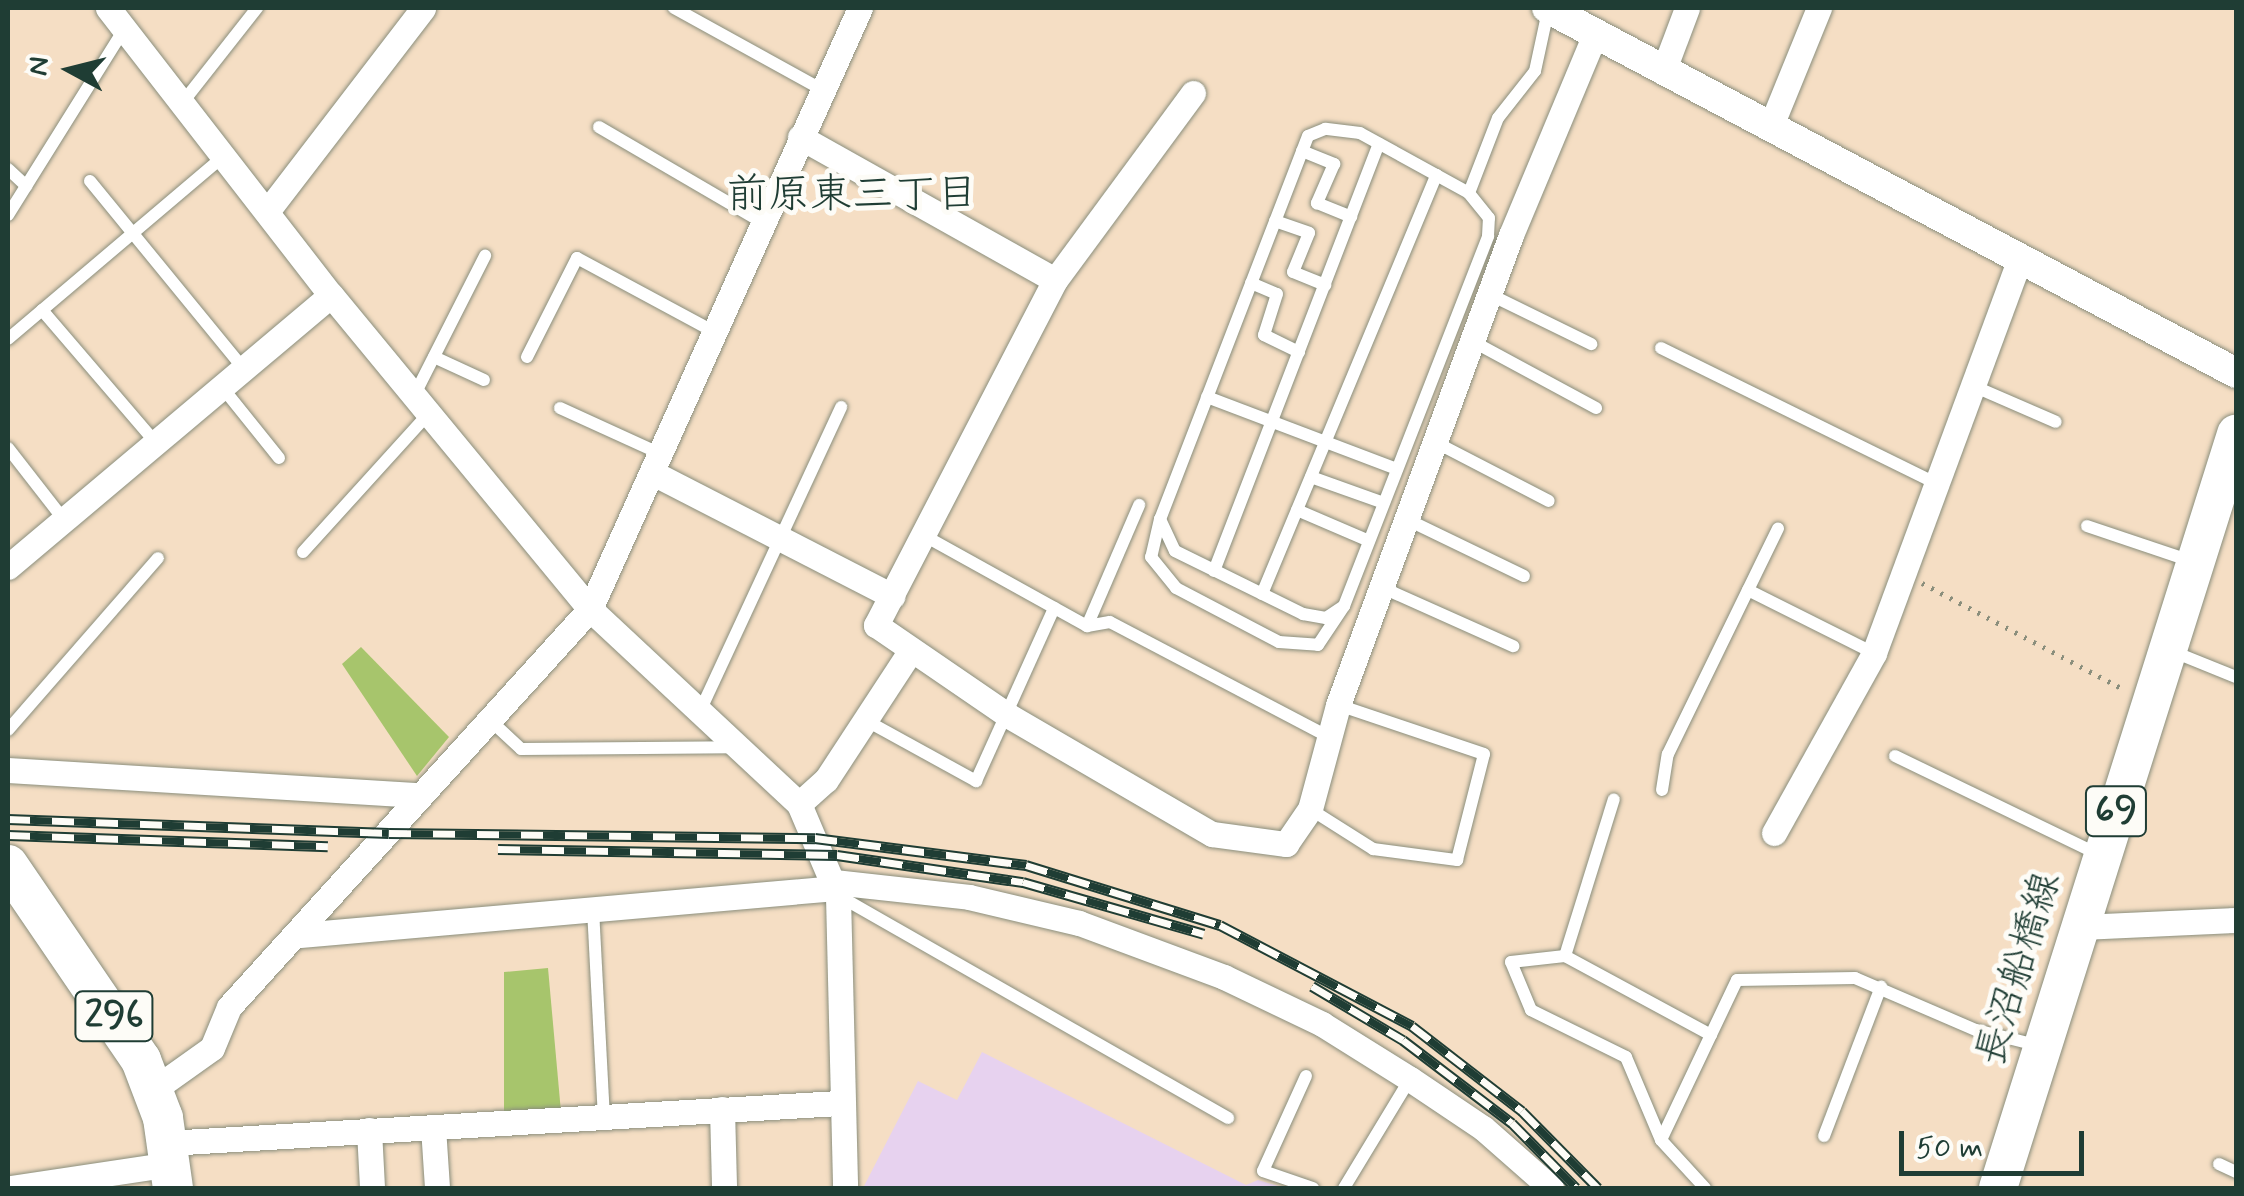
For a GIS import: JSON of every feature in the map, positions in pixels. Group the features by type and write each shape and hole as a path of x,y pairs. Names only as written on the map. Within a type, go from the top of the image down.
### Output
{"highway":[{"name":"296","path":"8,865 112,1013 152,1090 171,1165"}],"main road":[{"name":"長沼船橋線","path":"1998,1188 2236,434"}],"street":[{"path":"268,209 424,8"},
{"path":"152,1090 212,1048 229,1007 300,935 418,794 491,721 590,608 659,465 821,88 860,8"},
{"path":"1547,8 2019,262 2236,373"},
{"path":"1664,72 1687,8"},
{"path":"1770,128 1820,8"},
{"path":"114,14 331,295 590,608 799,804 836,888 839,1102 845,1188"},
{"path":"1193,93 1055,280 876,625 1009,716 1212,834 1286,844 1310,810 1338,705 1381,587 1489,294 1595,34"},
{"path":"800,137 1055,280"},
{"path":"1774,833 1874,652 1906,575 2019,262"},
{"path":"8,567 331,295"},
{"path":"659,465 779,538 892,596"},
{"path":"799,804 826,780 911,650"},
{"path":"8,770 418,794"},
{"path":"300,935 836,888 969,898 1079,923 1224,977 1322,1024 1483,1128 1551,1188"},
{"path":"2081,927 2236,920"},
{"path":"11,1188 369,1130 839,1102"},
{"path":"722,1109 724,1188"},
{"path":"433,1126 437,1188"},
{"path":"369,1130 372,1188"}],"lane":[{"path":"184,102 256,8"},
{"path":"674,8 821,88"},
{"path":"1469,192 1498,118 1536,71 1547,8"},
{"path":"8,215 114,14"},
{"path":"599,127 763,223"},
{"path":"1345,128 1436,175 1469,192 1489,218 1488,236 1344,606 1318,645 1279,642 1176,588 1156,570 1151,558 1160,519 1308,136 1325,129 1345,128"},
{"path":"1214,570 1379,144"},
{"path":"1302,151 1334,164 1317,203 1351,217"},
{"path":"8,339 226,155"},
{"path":"8,170 26,186"},
{"path":"1262,594 1436,175"},
{"path":"90,182 244,369"},
{"path":"1275,221 1309,233 1292,272 1325,285"},
{"path":"303,552 423,402 434,358 485,256"},
{"path":"527,358 577,258 716,333"},
{"path":"1251,283 1277,294 1264,335 1299,352"},
{"path":"1489,294 1590,344"},
{"path":"42,310 156,443"},
{"path":"1472,341 1596,408"},
{"path":"1661,348 1938,485"},
{"path":"434,358 484,380"},
{"path":"1973,386 2056,422"},
{"path":"222,388 280,458"},
{"path":"1207,397 1397,469"},
{"path":"701,708 841,407"},
{"path":"560,408 659,465"},
{"path":"1435,442 1549,501"},
{"path":"8,448 64,520"},
{"path":"1311,477 1384,503"},
{"path":"1087,626 1138,505"},
{"path":"1298,510 1369,541"},
{"path":"1160,519 1175,551 1262,594 1326,618 1344,606"},
{"path":"1406,519 1524,576"},
{"path":"2087,526 2194,562"},
{"path":"1662,790 1668,754 1778,528"},
{"path":"923,535 1087,626 1110,622 1329,737"},
{"path":"8,730 158,558"},
{"path":"1381,587 1513,646"},
{"path":"1748,590 1874,652"},
{"path":"865,720 976,781 1009,716 1054,608"},
{"path":"2167,649 2236,677"},
{"path":"1310,810 1373,849 1457,860 1484,754 1338,705"},
{"path":"491,721 522,749 742,747"},
{"path":"1895,756 2102,856"},
{"path":"1565,956 1614,799"},
{"path":"836,888 1228,1118"},
{"path":"594,909 604,1117"},
{"path":"1705,1188 1661,1140 1626,1057 1532,1010 1512,962 1565,956 1711,1035"},
{"path":"1661,1140 1737,980 1855,978 1976,1030 2041,1046"},
{"path":"1824,1136 1882,987"},
{"path":"1306,1076 1262,1172 1313,1188"},
{"path":"1344,1188 1410,1078"},
{"path":"2219,1164 2236,1172"}],"path":[{"path":"1906,575 2150,704"}],"shaded area":[{"path":"982,1052 1246,1185 1258,1180 1285,1188 863,1188 918,1081 957,1100"}],"green space":[{"path":"361,647 449,737 417,776 342,664"},
{"path":"548,968 561,1112 504,1117 504,972"}],"railway":[{"path":"8,819 389,833 815,838 1026,865 1220,925 1412,1026 1522,1111 1598,1188"},
{"path":"8,835 328,846"},
{"path":"498,849 837,855 1023,882 1204,934"},
{"path":"1312,986 1403,1040 1512,1123 1576,1188"}],"district":[{"name":"前原東三丁目","path":"852,196"}]}
